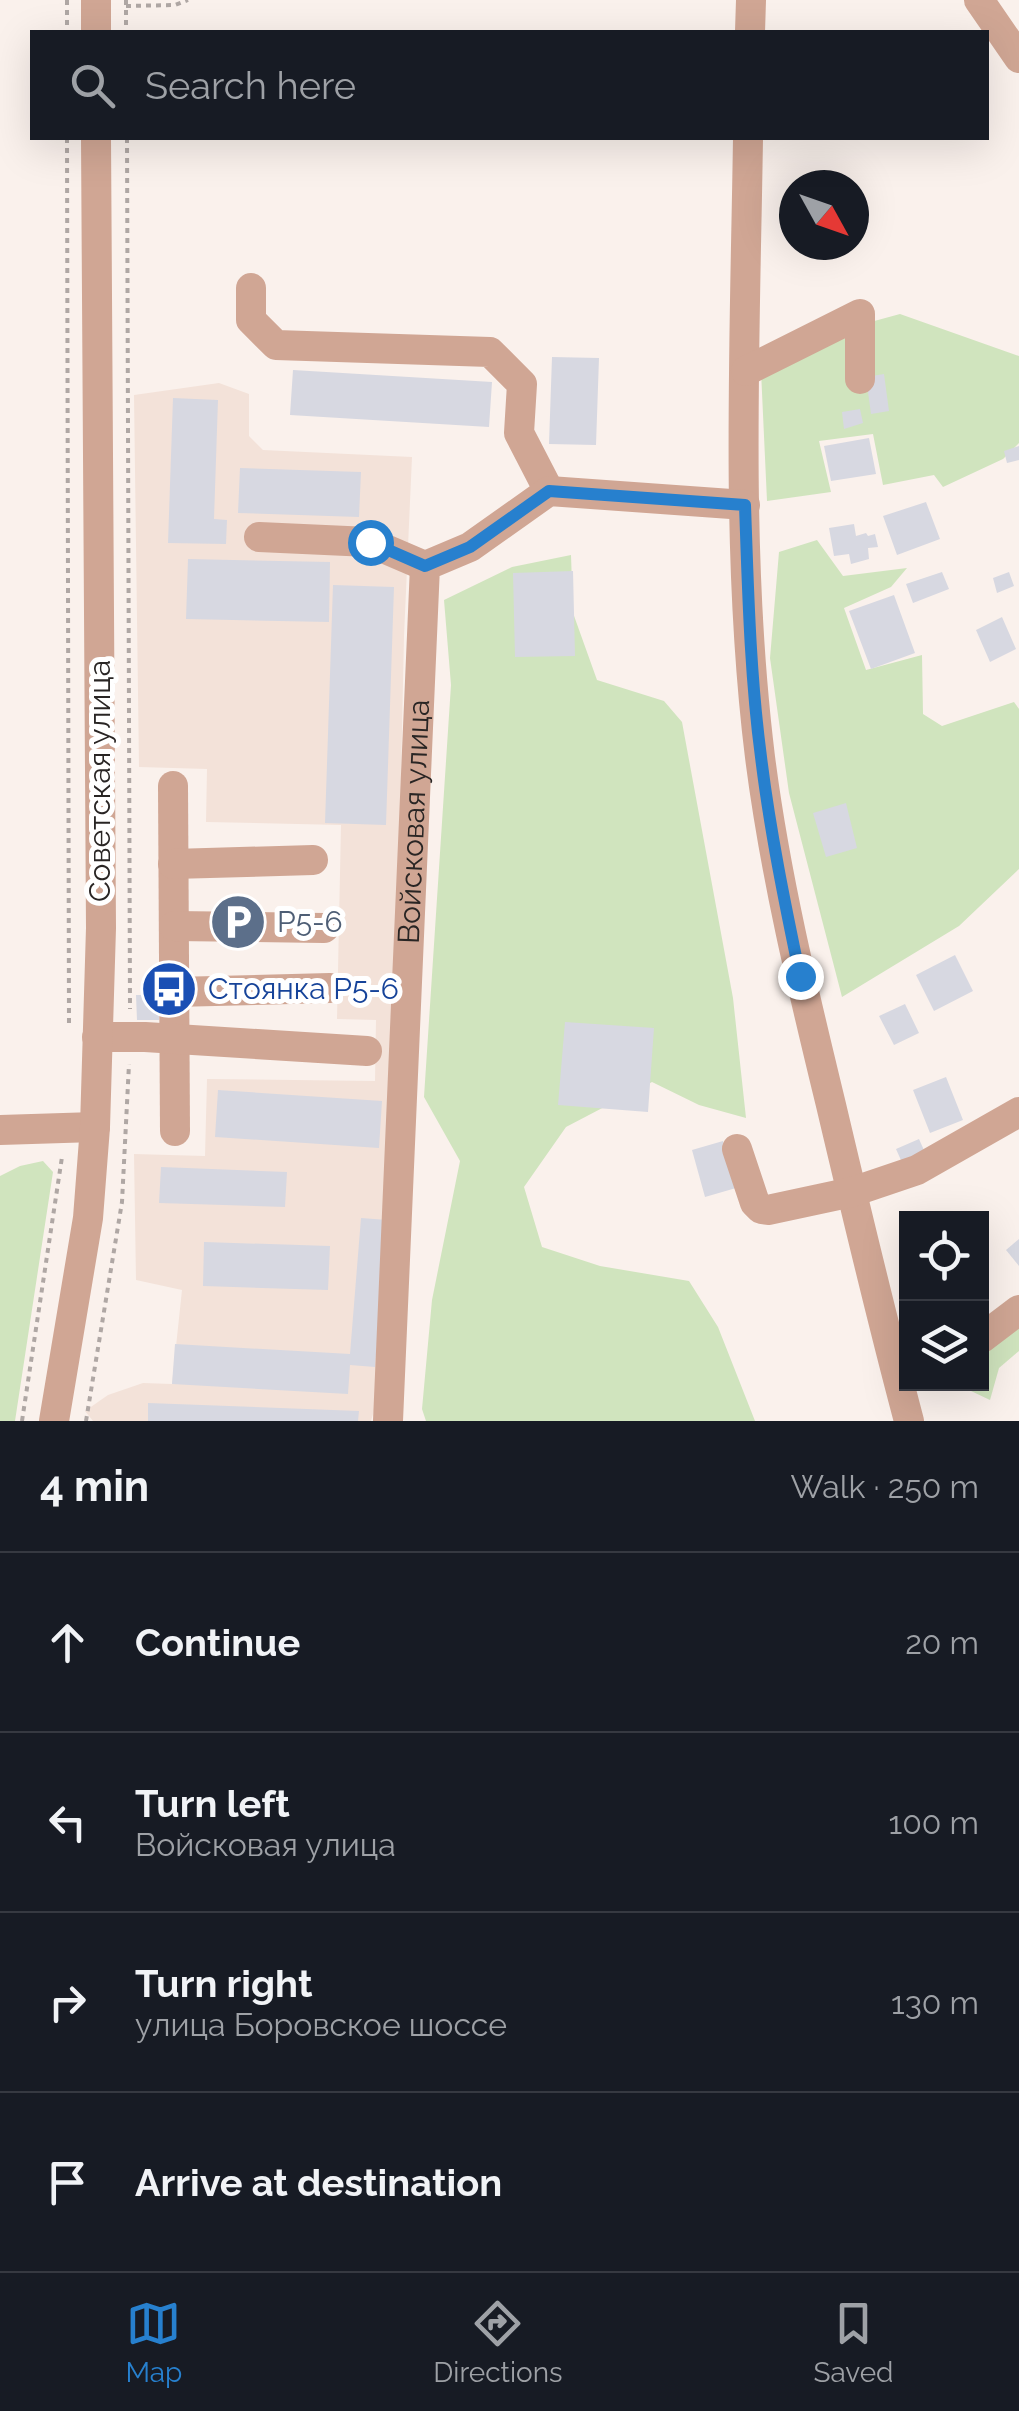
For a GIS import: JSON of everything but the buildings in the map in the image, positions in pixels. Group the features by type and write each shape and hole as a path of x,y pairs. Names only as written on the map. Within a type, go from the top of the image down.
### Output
{"street":[{"path":"96,0 96,30"},
{"path":"750,30 751,0"},
{"path":"979,0 1019,58"},
{"name":"Советская улица","path":"54,1421 88,1218 80,1127 83,1032 101,928 96,140"},
{"path":"748,140 745,505 760,757 796,958 852,1192 899,1361"},
{"path":"251,288 251,320 276,345 490,352 522,384 519,434 549,491"},
{"path":"746,371 860,314 860,379"},
{"path":"260,536 370,542 425,566 470,547 549,491 745,505"},
{"name":"Войсковая улица","path":"388,1421 425,566"},
{"path":"173,786 175,1131"},
{"path":"173,864 313,860"},
{"path":"174,926 324,928"},
{"path":"174,992 330,988"},
{"path":"83,1032 367,1051"},
{"path":"737,1150 755,1204 768,1210 852,1192 917,1170 1019,1112"},
{"path":"0,1130 80,1127"},
{"path":"989,1333 1019,1310"},
{"path":"904,1391 909,1421"}],"path":[{"path":"67,0 67,30"},
{"path":"126,30 126,3 176,5 188,0"},
{"path":"67,140 83,1032"},
{"path":"22,1421 51,1236 80,1127"}],"shaded area":[{"path":"219,383 249,394 249,436 263,450 412,457 404,636 393,1157 382,1383 371,1421 93,1421 85,1411 108,1395 143,1383 172,1384 182,1290 136,1280 134,1154 205,1156 207,1079 375,1081 376,1020 337,1019 341,825 206,822 207,769 139,767 134,395"}],"green space":[{"path":"900,314 1019,356 1019,443 1003,459 943,487 934,475 883,485 873,434 819,441 831,492 767,501 761,371 856,326"},
{"path":"817,540 843,576 907,568 891,587 844,608 866,670 922,655 923,714 942,726 1014,702 1019,709 1019,869 959,926 842,997 789,793 770,658 779,552"},
{"path":"571,555 573,613 597,680 664,701 682,722 733,998 746,1118 699,1105 652,1082 566,1127 524,1187 542,1247 600,1266 689,1281 718,1327 755,1421 426,1421 422,1409 432,1300 460,1161 424,1097 451,685 444,600 512,567"},
{"path":"43,1161 53,1172 15,1421 0,1421 0,1176"},
{"path":"1019,1321 1019,1351 999,1368 990,1400 971,1391 989,1391 989,1341"}],"place":[{"name":"Р5-6","path":"238,922"},
{"name":"Стоянка Р5-6","path":"169,989"}],"route":[{"path":"370,542 425,566 470,547 549,491 745,505 760,757 780,884 800,976"}]}
